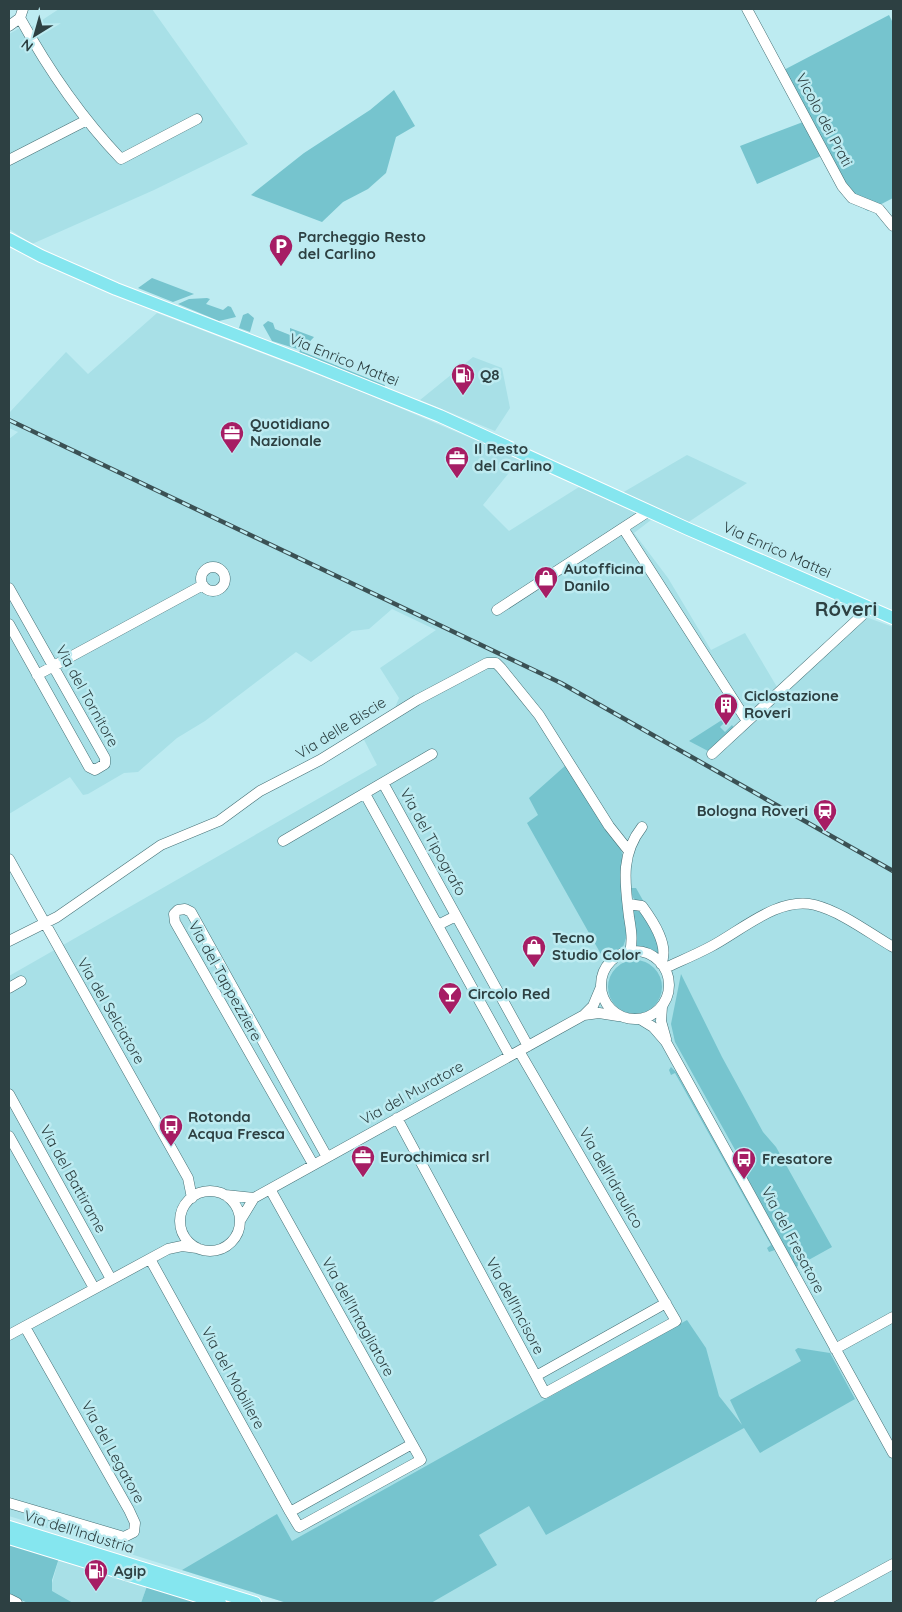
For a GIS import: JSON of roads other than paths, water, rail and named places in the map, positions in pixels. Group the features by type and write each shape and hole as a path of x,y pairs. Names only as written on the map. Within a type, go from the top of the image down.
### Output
{"main road":[{"name":"Via Enrico Mattei","path":"9,239 116,289 304,361 440,416 649,511 893,618"},
{"name":"Via dell'Industria","path":"9,1527 255,1603"},
{"name":"Via dell'Industria","path":"9,1538 220,1603"}],"street":[{"name":"Vicolo dei Prati","path":"747,9 842,186 852,198 879,209 893,226"},
{"path":"9,26 21,13 43,60 86,120 121,159 197,119"},
{"path":"9,160 86,120"},
{"path":"497,610 649,511"},
{"path":"623,528 747,721"},
{"path":"37,675 203,585"},
{"name":"Via del Tornitore","path":"9,588 105,758 105,764 101,768 95,770 89,767 9,624"},
{"path":"712,754 870,608"},
{"name":"Via delle Biscie","path":"9,941 45,924 161,845 219,821 260,791 320,760 417,700 487,663 496,663 531,704 609,826 628,850"},
{"name":"Via del Tipografo","path":"283,841 432,754"},
{"name":"Via del Tipografo","path":"383,783 456,916 524,1048"},
{"path":"365,794 510,1056"},
{"path":"630,952 632,938 626,861 631,842 642,827"},
{"name":"Via del Selciatore","path":"9,859 188,1178 192,1198"},
{"path":"663,966 711,947 776,909 797,903 814,905 827,910 893,947"},
{"path":"628,904 642,906 647,913 664,945 666,954 663,966"},
{"name":"Via del Tappezziere","path":"313,1164 175,922 174,914 178,910 185,909 191,912 327,1157"},
{"name":"Via del Tipografo","path":"438,926 456,916"},
{"path":"630,952 646,953 663,966 668,976 669,992 662,1006 656,1012 640,1019 620,1016 607,1004 601,987 604,971 609,964 622,954 630,952"},
{"path":"9,988 21,981"},
{"name":"Via del Muratore","path":"240,1221 254,1198 584,1015 593,1006 601,987"},
{"name":"Via del Fresatore","path":"662,1006 661,1021 666,1042"},
{"name":"Via del Muratore","path":"584,1015 599,1013 620,1016"},
{"name":"Via del Fresatore","path":"640,1019 653,1027 666,1042 893,1453"},
{"path":"241,1040 257,1032"},
{"name":"Via dell'Idraulico","path":"524,1048 676,1321 545,1393 536,1376"},
{"name":"Via del Battirame","path":"9,1094 111,1279"},
{"name":"Via dell'Incisore","path":"397,1118 536,1376 666,1303"},
{"path":"9,1136 94,1288"},
{"name":"Via del Selciatore","path":"188,1178 205,1192"},
{"name":"Via dell'Intagliatore","path":"270,1189 421,1460"},
{"path":"168,1249 176,1238 181,1214 192,1198 205,1192 254,1198"},
{"path":"9,1335 168,1249 182,1246 207,1251 226,1246 238,1231 240,1221 236,1206 224,1195"},
{"path":"180,1224 183,1234 189,1242 198,1248"},
{"name":"Via del Mobiliere","path":"150,1259 299,1527 421,1460"},
{"path":"836,1349 893,1317"},
{"name":"Via del Legatore","path":"9,1503 124,1537 134,1532 135,1528 129,1510 25,1326"},
{"path":"290,1512 412,1444"},
{"path":"821,1603 893,1564"},
{"path":"9,1599 17,1603"}],"railway":[{"path":"9,420 561,683 893,871"}],"place":[{"name":"Parcheggio Resto del Carlino","path":"281,267"},
{"name":"Q8","path":"463,396"},
{"name":"Quotidiano Nazionale","path":"232,454"},
{"name":"Il Resto del Carlino","path":"457,479"},
{"name":"Autofficina Danilo","path":"546,599"},
{"name":"Ciclostazione Roveri","path":"726,726"},
{"name":"Bologna Roveri","path":"825,832"},
{"name":"Tecno Studio Color","path":"534,968"},
{"name":"Circolo Red","path":"450,1015"},
{"name":"Rotonda Acqua Fresca","path":"171,1147"},
{"name":"Eurochimica srl","path":"363,1178"},
{"name":"Fresatore","path":"744,1180"},
{"name":"Agip","path":"96,1592"}],"district":[{"name":"Róveri","path":"846,609"}]}
